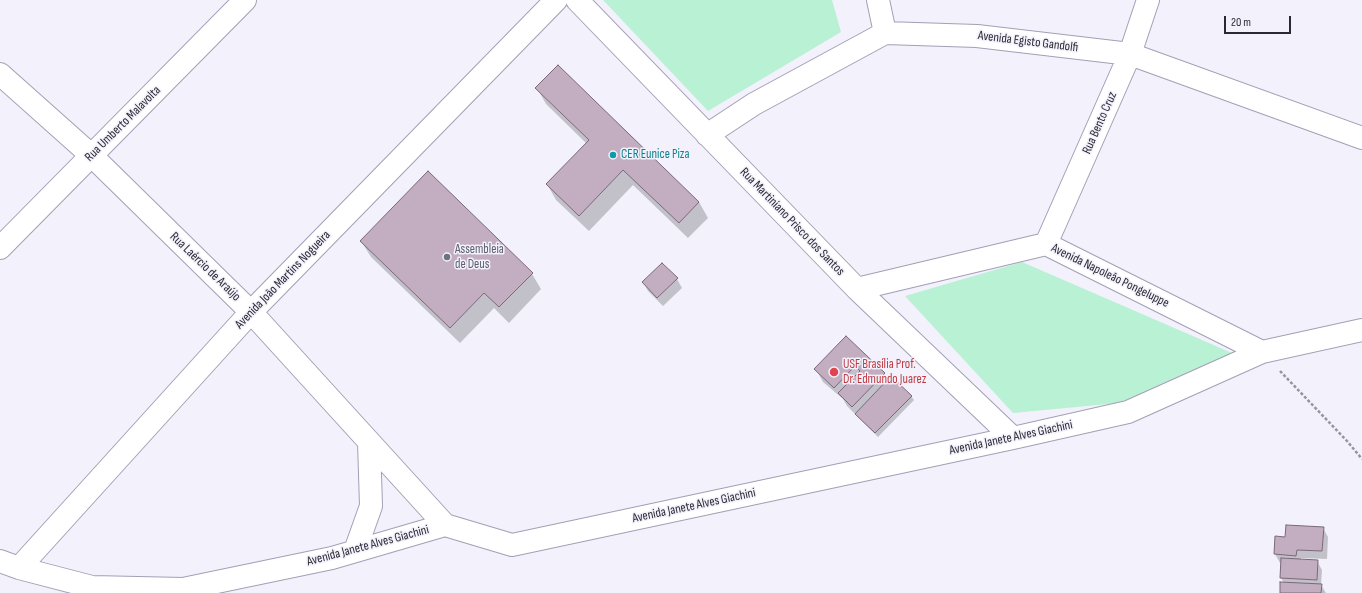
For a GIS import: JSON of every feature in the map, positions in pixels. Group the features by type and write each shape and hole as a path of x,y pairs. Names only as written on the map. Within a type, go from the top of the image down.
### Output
{"street":[{"name":"Rua Umberto Malavolta","path":"0,248 245,0"},
{"name":"Avenida João Martins Nogueira","path":"9,565 251,312 556,0"},
{"name":"Rua Martiniano Prisco dos Santos","path":"577,0 857,289 1013,438"},
{"path":"707,135 754,104 885,32 878,0"},
{"name":"Rua Bento Cruz","path":"1046,244 1130,54 1148,0"},
{"name":"Avenida Egisto Gandolfi","path":"885,32 977,36 1130,54 1362,138"},
{"name":"Rua Laércio de Araújo","path":"0,74 92,156 251,312 445,525"},
{"name":"Avenida Napoleão Pongeluppe","path":"857,289 1046,244 1262,352"},
{"name":"Avenida Janete Alves Giachini","path":"9,565 92,587 183,588 332,558 445,525 512,545 1128,412 1262,352 1362,330"},
{"path":"355,551 371,506 369,442"}],"path":[{"path":"1262,352 1298,391 1347,440 1362,459"}],"green space":[{"path":"603,0 832,0 841,32 708,111"},
{"path":"1022,262 1232,353 1119,403 1013,413 905,296"}],"building":[{"name":"CER Eunice Piza","path":"558,65 699,202 679,223 623,170 579,216 546,184 589,140 535,88"},
{"name":"Assembleia de Deus","path":"428,171 533,273 499,307 484,293 450,328 360,241"},
{"path":"662,263 678,278 657,298 642,282"},
{"name":"USF Brasília Prof. Dr. Edmundo Juarez","path":"846,336 885,373 852,407 838,393 860,371 855,366 834,388 814,369"},
{"path":"891,376 912,396 875,433 855,414"},
{"path":"1286,525 1324,527 1322,551 1297,550 1296,556 1274,554 1275,536 1285,537"},
{"path":"1281,558 1318,560 1317,580 1280,578"},
{"path":"1280,582 1322,584 1321,593 1280,593"}],"place":[{"name":"CER Eunice Piza","path":"613,155"},
{"name":"Assembleia de Deus","path":"447,257"},
{"name":"USF Brasília Prof. Dr. Edmundo Juarez","path":"834,372"}]}
